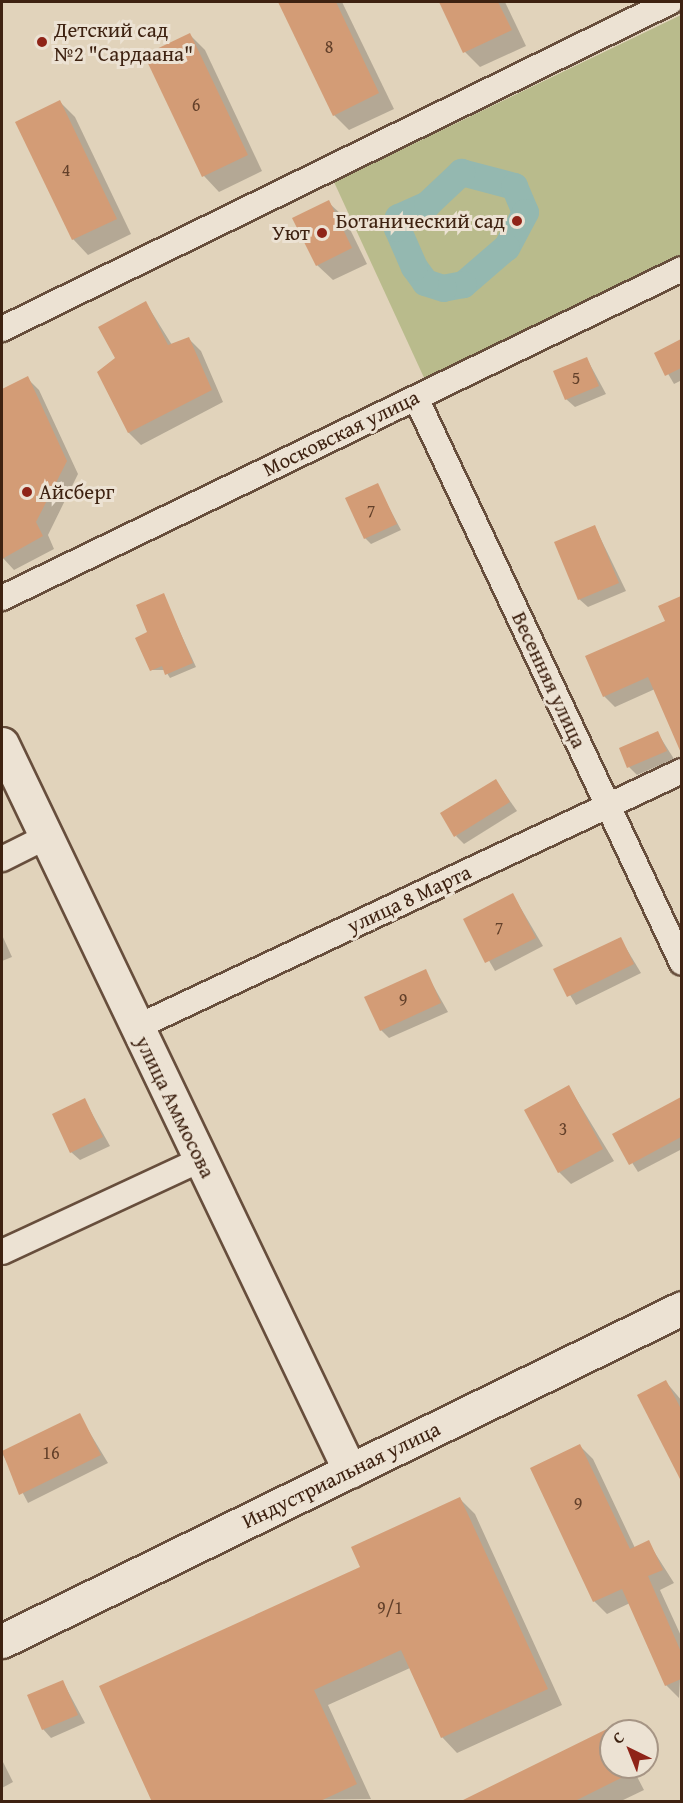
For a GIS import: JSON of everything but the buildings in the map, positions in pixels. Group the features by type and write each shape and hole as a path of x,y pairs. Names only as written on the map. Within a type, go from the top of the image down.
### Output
{"main road":[{"name":"улица Аммосова","path":"2,744 350,1471"},
{"name":"Индустриальная улица","path":"2,1641 681,1308"}],"street":[{"path":"2,329 662,5"},
{"name":"Московская улица","path":"2,598 681,269"},
{"name":"Весенняя улица","path":"416,398 681,963"},
{"name":"улица 8 Марта","path":"137,1027 681,771"},
{"path":"2,859 46,837"},
{"path":"2,1252 200,1160"}],"green space":[{"name":"Ботанический сад","path":"681,15 681,260 426,382 334,182"}],"waterway":[{"path":"461,172 514,186 525,212 506,247 463,284 443,288 425,282 414,267 397,228 398,217 427,204 461,172"}],"place":[{"name":"Детский сад №2 \"Сардаана\"","path":"42,42"},
{"name":"Ботанический сад","path":"517,221"},
{"name":"Уют","path":"322,233"},
{"name":"Айсберг","path":"27,492"}]}
